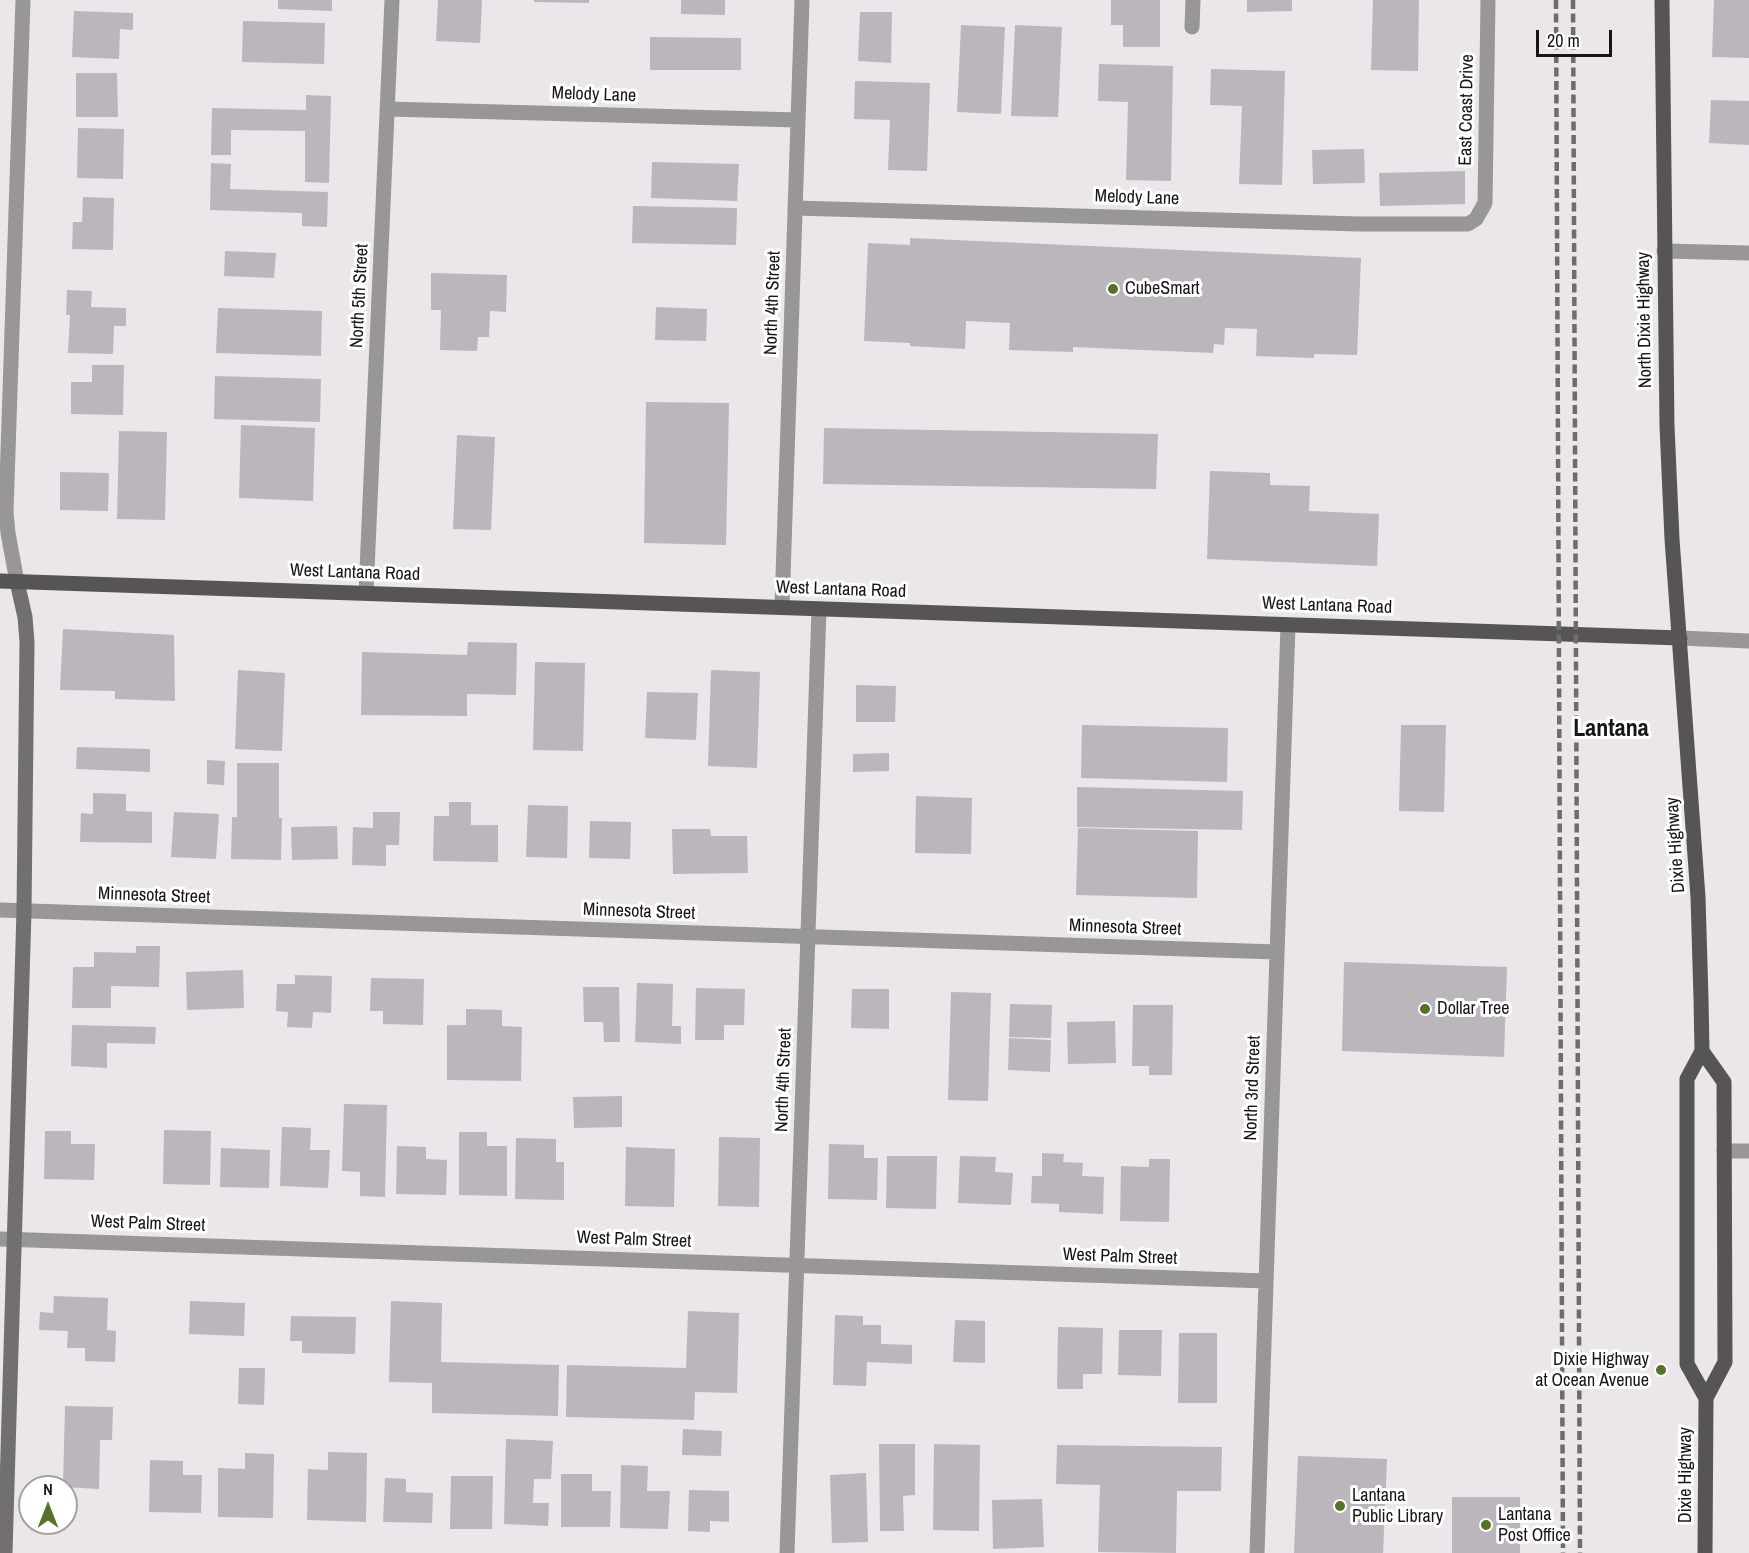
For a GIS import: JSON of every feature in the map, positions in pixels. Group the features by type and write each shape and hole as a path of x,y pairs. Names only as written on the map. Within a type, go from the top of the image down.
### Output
{"main road":[{"name":"North Dixie Highway","path":"1662,0 1667,426 1672,539 1680,638"},
{"name":"West Lantana Road","path":"0,581 1680,638"},
{"name":"Dixie Highway","path":"1680,638 1698,897 1702,1051 1687,1079 1686,1353 1687,1364 1706,1398"},
{"name":"Dixie Highway","path":"1702,1051 1724,1082 1725,1362 1706,1398 1705,1553"}],"street":[{"path":"5,1553 7,1239 24,911 27,642 25,617 9,543 6,512 23,0"},
{"name":"North 5th Street","path":"366,593 392,0"},
{"name":"North 4th Street","path":"782,607 802,0"},
{"path":"1192,27 1193,0"},
{"name":"East Coast Drive","path":"1476,219 1485,203 1488,0"},
{"name":"Melody Lane","path":"388,109 798,120"},
{"name":"Melody Lane","path":"795,208 1359,225 1467,224 1476,219"},
{"path":"1664,250 1749,253"},
{"name":"North 4th Street","path":"787,1553 819,609"},
{"name":"North 3rd Street","path":"1257,1553 1288,625"},
{"path":"1680,638 1749,641"},
{"name":"Minnesota Street","path":"0,910 1277,952"},
{"path":"1724,1151 1749,1151"},
{"name":"West Palm Street","path":"7,1239 1266,1281"}],"building":[{"path":"278,0 332,0 332,11 278,9"},
{"path":"438,0 482,0 480,43 436,41"},
{"path":"534,0 589,0 589,3 534,2"},
{"path":"681,0 725,0 725,15 681,14"},
{"path":"1111,0 1160,0 1160,47 1123,47 1123,25 1111,25"},
{"path":"1247,0 1292,0 1292,11 1247,12"},
{"path":"1373,0 1419,0 1418,71 1371,70"},
{"path":"1714,0 1749,0 1749,58 1712,57"},
{"path":"74,11 133,13 133,30 120,29 119,59 72,57"},
{"path":"860,12 892,12 891,63 858,61"},
{"path":"243,21 325,23 324,64 242,62"},
{"path":"961,25 1005,27 1001,114 957,112"},
{"path":"1015,25 1062,27 1058,117 1011,116"},
{"path":"650,37 741,38 741,70 650,70"},
{"path":"1099,64 1173,66 1171,181 1126,180 1128,102 1098,101"},
{"path":"1211,69 1285,71 1282,185 1239,184 1242,106 1210,105"},
{"path":"76,73 117,73 118,117 76,117"},
{"path":"855,81 930,83 927,171 888,170 890,120 854,119"},
{"path":"306,95 331,96 329,183 305,182 305,131 231,130 231,155 211,155 212,108 306,110"},
{"path":"1711,100 1749,101 1749,145 1709,143"},
{"path":"78,128 124,129 123,179 77,178"},
{"path":"1364,149 1365,183 1313,184 1312,150"},
{"path":"652,162 739,164 737,201 651,198"},
{"path":"211,163 231,164 230,189 328,192 327,227 302,226 302,213 210,210"},
{"path":"1465,171 1465,204 1380,206 1379,173"},
{"path":"83,197 114,198 113,250 72,249 73,222 82,222"},
{"path":"633,206 737,208 736,245 632,243"},
{"name":"CubeSmart","path":"910,238 1361,258 1357,355 1314,354 1314,358 1256,356 1257,329 1225,328 1224,345 1214,344 1213,353 1073,347 1073,352 1009,350 1010,323 966,321 965,349 864,341 868,243 910,245"},
{"path":"225,251 276,253 274,278 224,276"},
{"path":"431,273 507,275 506,312 490,311 489,337 478,337 477,351 440,350 441,310 431,310"},
{"path":"67,290 92,291 91,307 126,308 126,326 114,326 113,354 68,353 70,315 66,315"},
{"path":"656,307 707,309 706,341 655,340"},
{"path":"218,308 322,311 321,356 216,353"},
{"path":"92,365 124,365 123,415 71,414 71,382 92,382"},
{"path":"215,376 321,379 320,422 214,419"},
{"path":"646,402 729,403 726,545 644,543"},
{"path":"241,425 315,428 313,501 239,498"},
{"path":"824,428 1158,434 1156,489 823,484"},
{"path":"119,431 167,432 165,520 117,519"},
{"path":"457,435 495,437 491,530 453,529"},
{"path":"1210,471 1270,473 1270,485 1310,486 1309,511 1379,514 1377,566 1207,559"},
{"path":"60,472 109,473 108,511 60,510"},
{"path":"63,629 174,635 175,701 115,699 115,691 60,690"},
{"path":"468,642 517,643 516,695 467,694 467,716 361,715 362,652 467,655"},
{"path":"535,662 585,663 583,751 533,750"},
{"path":"238,670 285,673 282,751 235,749"},
{"path":"711,670 760,672 757,768 708,766"},
{"path":"856,685 896,686 895,722 856,722"},
{"path":"647,692 698,693 696,740 645,738"},
{"path":"1082,725 1228,728 1227,782 1081,778"},
{"path":"1401,725 1446,725 1444,812 1399,811"},
{"path":"77,747 150,749 150,772 76,769"},
{"path":"889,753 889,771 853,772 853,754"},
{"path":"207,760 225,761 224,785 207,784"},
{"path":"237,763 279,763 279,818 282,818 281,860 231,859 232,817 237,817"},
{"path":"1077,787 1243,791 1242,830 1077,827"},
{"path":"93,793 126,794 126,811 152,812 152,843 80,842 81,813 93,814"},
{"path":"916,796 972,798 971,854 915,853"},
{"path":"449,802 471,802 471,825 498,825 498,862 433,861 434,816 449,816"},
{"path":"528,805 568,806 567,858 526,857"},
{"path":"174,812 219,814 216,859 171,857"},
{"path":"373,812 400,812 399,845 386,845 386,866 352,865 353,827 373,828"},
{"path":"590,821 631,822 630,859 589,858"},
{"path":"337,826 338,859 292,860 291,827"},
{"path":"1078,828 1198,831 1197,898 1076,895"},
{"path":"672,829 710,829 711,836 747,836 748,873 673,874"},
{"path":"136,946 160,946 159,987 111,986 111,1008 72,1008 73,967 94,967 94,952 136,953"},
{"name":"Dollar Tree","path":"1344,962 1507,967 1504,1057 1342,1051"},
{"path":"243,970 244,1008 187,1010 186,972"},
{"path":"295,975 332,976 331,1013 313,1012 312,1028 287,1027 288,1012 276,1011 277,984 295,984"},
{"path":"371,978 424,979 423,1025 383,1024 383,1011 370,1011"},
{"path":"637,983 673,984 672,1026 681,1026 681,1044 635,1042"},
{"path":"583,987 619,987 620,1042 604,1042 603,1022 584,1022"},
{"path":"696,988 745,989 744,1025 724,1025 724,1040 695,1040"},
{"path":"852,989 889,989 889,1029 851,1028"},
{"path":"951,992 991,993 988,1101 948,1100"},
{"path":"1010,1004 1052,1005 1051,1038 1009,1037"},
{"path":"1133,1005 1173,1005 1172,1075 1149,1075 1149,1066 1132,1066"},
{"path":"466,1009 502,1010 502,1026 522,1027 521,1081 447,1080 447,1025 466,1025"},
{"path":"1115,1021 1116,1063 1068,1064 1067,1022"},
{"path":"72,1025 156,1027 155,1044 107,1043 107,1068 71,1066"},
{"path":"1009,1038 1051,1040 1050,1072 1008,1070"},
{"path":"622,1096 622,1127 574,1128 573,1097"},
{"path":"344,1104 387,1105 385,1197 360,1196 360,1172 342,1171"},
{"path":"282,1127 311,1128 310,1150 330,1150 328,1188 280,1186"},
{"path":"164,1130 211,1131 210,1185 163,1184"},
{"path":"45,1131 71,1131 71,1144 95,1144 94,1180 44,1179"},
{"path":"459,1132 487,1132 487,1146 507,1146 507,1196 459,1195"},
{"path":"719,1137 760,1138 759,1207 718,1206"},
{"path":"516,1138 556,1139 556,1162 564,1162 564,1200 515,1199"},
{"path":"829,1144 864,1145 864,1158 878,1158 877,1200 828,1199"},
{"path":"397,1146 426,1147 426,1159 447,1160 446,1195 396,1194"},
{"path":"626,1147 675,1149 674,1207 625,1206"},
{"path":"221,1148 270,1150 269,1188 220,1187"},
{"path":"1042,1153 1064,1154 1063,1162 1083,1163 1082,1176 1104,1177 1103,1214 1059,1212 1059,1204 1031,1203 1032,1176 1042,1176"},
{"path":"887,1156 937,1156 936,1209 886,1208"},
{"path":"960,1156 996,1157 995,1172 1013,1173 1011,1205 958,1203"},
{"path":"1149,1159 1170,1159 1169,1222 1120,1221 1121,1166 1149,1167"},
{"path":"54,1296 108,1298 107,1330 116,1331 115,1362 85,1361 85,1348 67,1348 68,1331 39,1330 40,1312 53,1313"},
{"path":"190,1301 245,1303 244,1336 189,1334"},
{"path":"391,1301 442,1303 441,1362 559,1365 558,1416 432,1413 432,1383 389,1382"},
{"path":"688,1311 739,1313 737,1393 695,1392 694,1420 566,1417 567,1365 686,1368"},
{"path":"835,1315 863,1316 863,1325 881,1325 881,1344 912,1345 912,1364 867,1362 866,1386 833,1385"},
{"path":"291,1316 356,1317 355,1354 302,1353 302,1341 290,1341"},
{"path":"955,1320 985,1321 985,1363 953,1362"},
{"path":"1058,1327 1103,1328 1102,1374 1083,1374 1083,1389 1057,1389"},
{"path":"1119,1330 1162,1330 1161,1376 1118,1375"},
{"path":"1179,1333 1217,1333 1217,1403 1178,1403"},
{"path":"239,1368 265,1368 264,1405 238,1404"},
{"path":"65,1406 113,1407 112,1440 100,1440 99,1489 78,1488 78,1475 63,1475"},
{"path":"683,1429 722,1431 721,1456 682,1455"},
{"path":"506,1439 553,1441 551,1479 534,1479 533,1503 549,1503 548,1526 504,1524"},
{"path":"879,1444 915,1444 915,1495 903,1496 904,1531 880,1531"},
{"path":"934,1444 980,1445 979,1531 933,1530"},
{"path":"1057,1445 1222,1447 1221,1491 1177,1491 1176,1553 1098,1552 1100,1485 1056,1484"},
{"path":"328,1452 367,1453 366,1522 307,1520 308,1469 328,1470"},
{"path":"245,1453 274,1454 273,1518 218,1517 218,1468 245,1469"},
{"name":"Lantana Public Library","path":"1298,1456 1387,1459 1383,1553 1294,1553"},
{"path":"150,1460 183,1461 183,1475 202,1475 201,1513 149,1512"},
{"path":"621,1465 648,1466 647,1491 670,1491 668,1529 620,1528"},
{"path":"866,1473 868,1542 832,1543 830,1475"},
{"path":"561,1474 592,1474 592,1491 611,1491 610,1527 561,1527"},
{"path":"451,1476 493,1476 492,1529 450,1529"},
{"path":"385,1478 406,1479 406,1492 433,1493 432,1523 383,1522"},
{"path":"689,1490 729,1491 729,1522 710,1521 710,1532 688,1531"},
{"name":"Lantana Post Office","path":"1452,1497 1520,1497 1520,1553 1452,1553"},
{"path":"1042,1499 1044,1547 993,1549 992,1500"}],"railway":[{"path":"1556,0 1563,1553"},
{"path":"1573,0 1580,1553"}],"place":[{"name":"CubeSmart","path":"1113,289"},
{"name":"Dollar Tree","path":"1425,1009"},
{"name":"Dixie Highway at Ocean Avenue","path":"1661,1370"},
{"name":"Lantana Public Library","path":"1340,1506"},
{"name":"Lantana Post Office","path":"1486,1525"}],"district":[{"name":"Lantana","path":"1611,730"}]}
